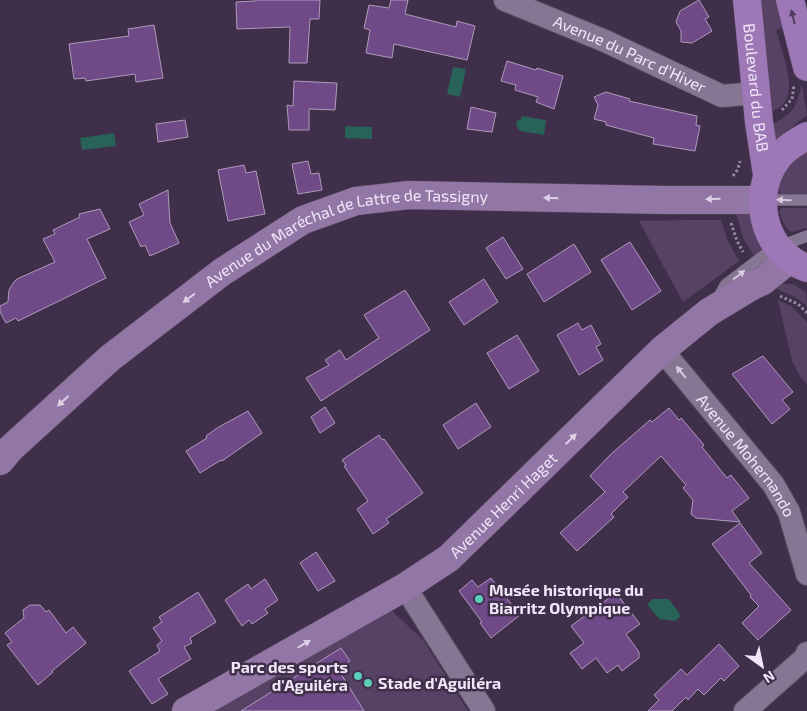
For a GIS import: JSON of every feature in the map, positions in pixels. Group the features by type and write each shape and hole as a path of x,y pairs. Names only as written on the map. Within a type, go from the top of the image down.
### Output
{"main road":[{"name":"Boulevard du BAB","path":"747,0 765,187 763,216 769,232 797,262"},
{"path":"790,0 807,67"},
{"path":"765,187 777,158 791,145 807,136"},
{"name":"Avenue du Maréchal de Lattre de Tassigny","path":"0,461 10,449 110,358 222,272 303,220 356,201 409,195 656,200 765,187"},
{"name":"Avenue Henri Haget","path":"186,711 405,587 449,558 662,350 709,312 797,262"}],"street":[{"name":"Avenue du Parc d'Hiver","path":"505,0 605,40 722,96 756,93"},
{"name":"Avenue Mohernando","path":"662,350 773,484 789,512 807,574"},
{"path":"405,587 484,711"},
{"path":"745,711 806,657 807,653"}],"lane":[{"path":"765,187 807,200"},
{"path":"797,262 807,236"}],"shaded area":[{"path":"756,0 778,0 784,27 776,30 786,64 789,88 787,98 781,107 770,112"},
{"path":"453,67 466,69 460,97 447,94"},
{"path":"802,84 807,115 776,140 769,126 789,114 795,105"},
{"path":"522,116 546,120 544,135 520,131 516,126 517,121"},
{"path":"345,126 372,127 372,139 345,138"},
{"path":"114,133 116,146 82,150 80,138"},
{"path":"807,144 807,195 781,195 779,180 782,173 791,160"},
{"path":"782,208 807,208 807,228 791,232 781,217 779,211"},
{"path":"736,212 752,213 763,249 754,256 743,238"},
{"path":"721,220 727,239 739,261 683,302 639,221"},
{"path":"783,284 793,284 806,292 807,306 797,298 775,288"},
{"path":"778,300 791,306 807,322 807,384 801,378 792,361"},
{"path":"653,599 669,599 681,616 675,621 659,619 647,604"},
{"name":"Parc des sports d'Aguiléra","path":"388,607 423,640 468,711 210,711"}],"building":[{"path":"255,0 320,0 319,19 310,19 307,63 289,63 290,27 237,29 236,2"},
{"path":"391,0 408,0 405,14 456,27 457,21 475,26 467,60 394,44 392,58 366,53 370,30 364,28 369,5 389,8"},
{"path":"699,0 709,17 705,19 712,31 692,43 681,42 681,31 676,22 680,11"},
{"path":"154,25 163,78 136,82 135,74 86,81 85,78 74,79 69,44 129,36 128,29"},
{"path":"507,61 563,76 554,109 536,102 538,97 515,90 516,85 501,81"},
{"path":"294,81 337,83 335,110 309,109 309,130 289,130 287,105 293,106"},
{"path":"606,92 630,99 629,101 697,116 696,125 700,126 695,151 653,144 654,138 606,125 606,122 594,119 598,105 594,97"},
{"path":"471,107 496,113 492,132 467,129"},
{"path":"185,120 188,137 158,142 156,124"},
{"path":"308,161 311,174 319,173 322,190 298,194 292,164"},
{"path":"244,165 246,173 256,171 265,214 228,221 218,170"},
{"path":"168,190 170,223 179,243 150,256 145,245 141,247 129,222 144,215 139,204"},
{"path":"100,209 110,229 87,239 106,278 18,321 16,318 6,323 0,312 0,306 8,302 9,290 14,282 55,262 43,239 55,234 53,230 80,217 79,214"},
{"path":"503,237 523,269 506,279 486,248"},
{"path":"630,242 661,291 632,310 601,260"},
{"path":"574,244 591,272 544,302 527,274"},
{"path":"484,279 498,302 464,325 449,302"},
{"path":"405,290 430,330 321,401 306,378 329,365 325,360 340,350 346,360 379,338 364,315"},
{"path":"578,323 582,330 591,325 601,344 596,347 603,360 579,375 557,335"},
{"path":"517,335 539,371 509,389 487,353"},
{"path":"763,356 793,392 782,400 790,409 772,424 732,374"},
{"path":"476,403 491,427 458,449 443,425"},
{"path":"325,407 335,423 320,433 311,417"},
{"path":"669,408 679,420 681,418 704,445 702,447 727,478 731,475 749,498 732,511 740,522 696,518 691,514 693,500 683,488 686,485 661,456 623,492 628,497 611,514 614,517 577,551 560,533 605,492 590,476 610,455 650,420 652,422"},
{"path":"248,411 262,433 222,461 200,473 186,451 207,438 206,436 217,428"},
{"path":"379,435 382,440 384,439 423,493 386,519 389,523 373,534 357,509 368,501 344,466 346,465 342,460"},
{"path":"740,523 762,553 749,563 791,610 758,640 742,623 759,606 750,597 751,595 712,544"},
{"path":"316,552 335,581 318,591 300,563"},
{"path":"491,578 520,615 491,638 480,623 482,622 459,591 472,580 478,587"},
{"path":"265,579 278,600 265,609 268,613 252,624 249,620 242,626 225,600 248,584 251,589"},
{"path":"198,592 216,622 190,638 192,643 184,647 191,659 158,679 168,694 152,704 129,671 160,651 157,645 162,641 153,628 162,622 159,617"},
{"path":"616,593 640,624 626,634 639,652 639,658 622,671 618,665 607,673 596,658 582,669 570,653 584,643 571,626"},
{"path":"30,605 40,605 46,612 49,610 66,633 73,627 86,643 38,685 7,645 12,642 5,633 24,618 23,610"},
{"path":"719,644 739,666 724,681 721,678 704,695 698,689 688,700 686,697 672,711 648,711 659,700 654,695 681,669 687,675"},
{"path":"341,648 350,661 338,669 364,711 241,711"}],"place":[{"name":"Musée historique du Biarritz Olympique","path":"479,599"},
{"name":"Parc des sports d'Aguiléra","path":"358,676"},
{"name":"Stade d'Aguiléra","path":"368,683"}]}
